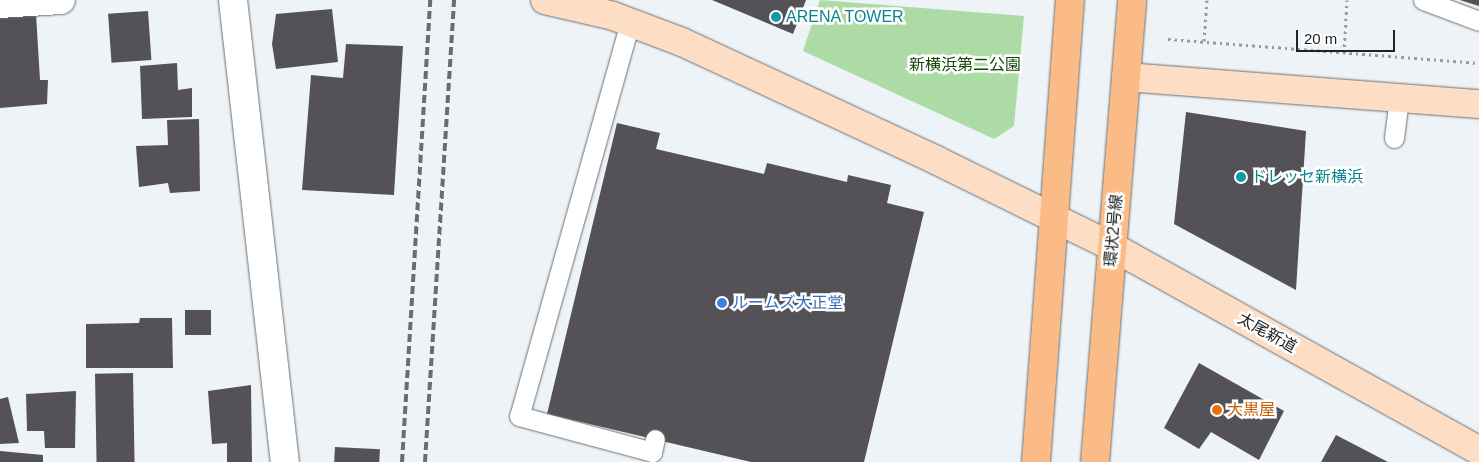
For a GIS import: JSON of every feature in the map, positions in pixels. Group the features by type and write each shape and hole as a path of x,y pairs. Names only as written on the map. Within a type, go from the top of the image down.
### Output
{"main road":[{"path":"1036,462 1070,0"},
{"name":"環状2号線","path":"1095,462 1132,0"}],"street":[{"path":"0,4 61,0"},
{"path":"233,0 285,462"},
{"name":"太尾新道","path":"545,0 630,22 784,87 1113,247 1479,451"},
{"path":"1126,77 1479,104"}],"lane":[{"path":"1423,0 1479,21"},
{"path":"630,22 519,416 652,452 655,439"},
{"path":"1394,138 1399,98"}],"path":[{"path":"1204,41 1207,0"},
{"path":"1344,53 1347,0"},
{"path":"1168,39 1479,63"}],"green space":[{"name":"新横浜第二公園","path":"820,0 1024,16 1014,126 994,139 803,51"}],"building":[{"name":"ARENA TOWER","path":"712,0 806,0 793,34"},
{"path":"1460,0 1479,0 1479,6 1466,2"},
{"path":"332,9 338,62 276,69 272,44 276,14"},
{"path":"148,11 151,60 112,63 108,14"},
{"path":"36,14 40,80 48,80 47,104 0,108 0,17"},
{"path":"346,44 403,46 394,195 302,190 311,75 343,78"},
{"path":"177,63 178,90 192,88 192,117 142,119 140,66"},
{"name":"ドレッセ新横浜","path":"1186,112 1306,131 1296,290 1174,224"},
{"path":"199,119 200,191 170,193 168,183 139,187 136,146 168,145 167,120"},
{"path":"617,123 660,133 656,149 764,174 767,163 847,182 848,175 891,185 887,203 924,212 864,462 751,462 547,414"},
{"path":"185,310 211,310 211,335 185,335"},
{"path":"140,318 172,318 173,368 86,368 86,324 139,323"},
{"path":"1199,363 1284,411 1259,460 1211,432 1199,449 1164,428"},
{"path":"133,373 135,462 97,462 95,374"},
{"path":"251,385 252,462 227,462 227,443 212,444 208,391"},
{"path":"76,391 75,448 45,448 44,431 27,431 26,394"},
{"path":"8,397 19,443 0,444 0,399"},
{"path":"1336,435 1388,462 1321,462"},
{"path":"335,447 380,449 379,462 334,462"},
{"path":"0,451 43,455 43,462 0,462"}],"railway":[{"path":"402,462 430,0"},
{"path":"425,462 454,0"}],"place":[{"name":"ARENA TOWER","path":"776,17"},
{"name":"ドレッセ新横浜","path":"1241,177"},
{"name":"ルームズ大正堂","path":"722,303"},
{"name":"大黒屋","path":"1217,410"}]}
